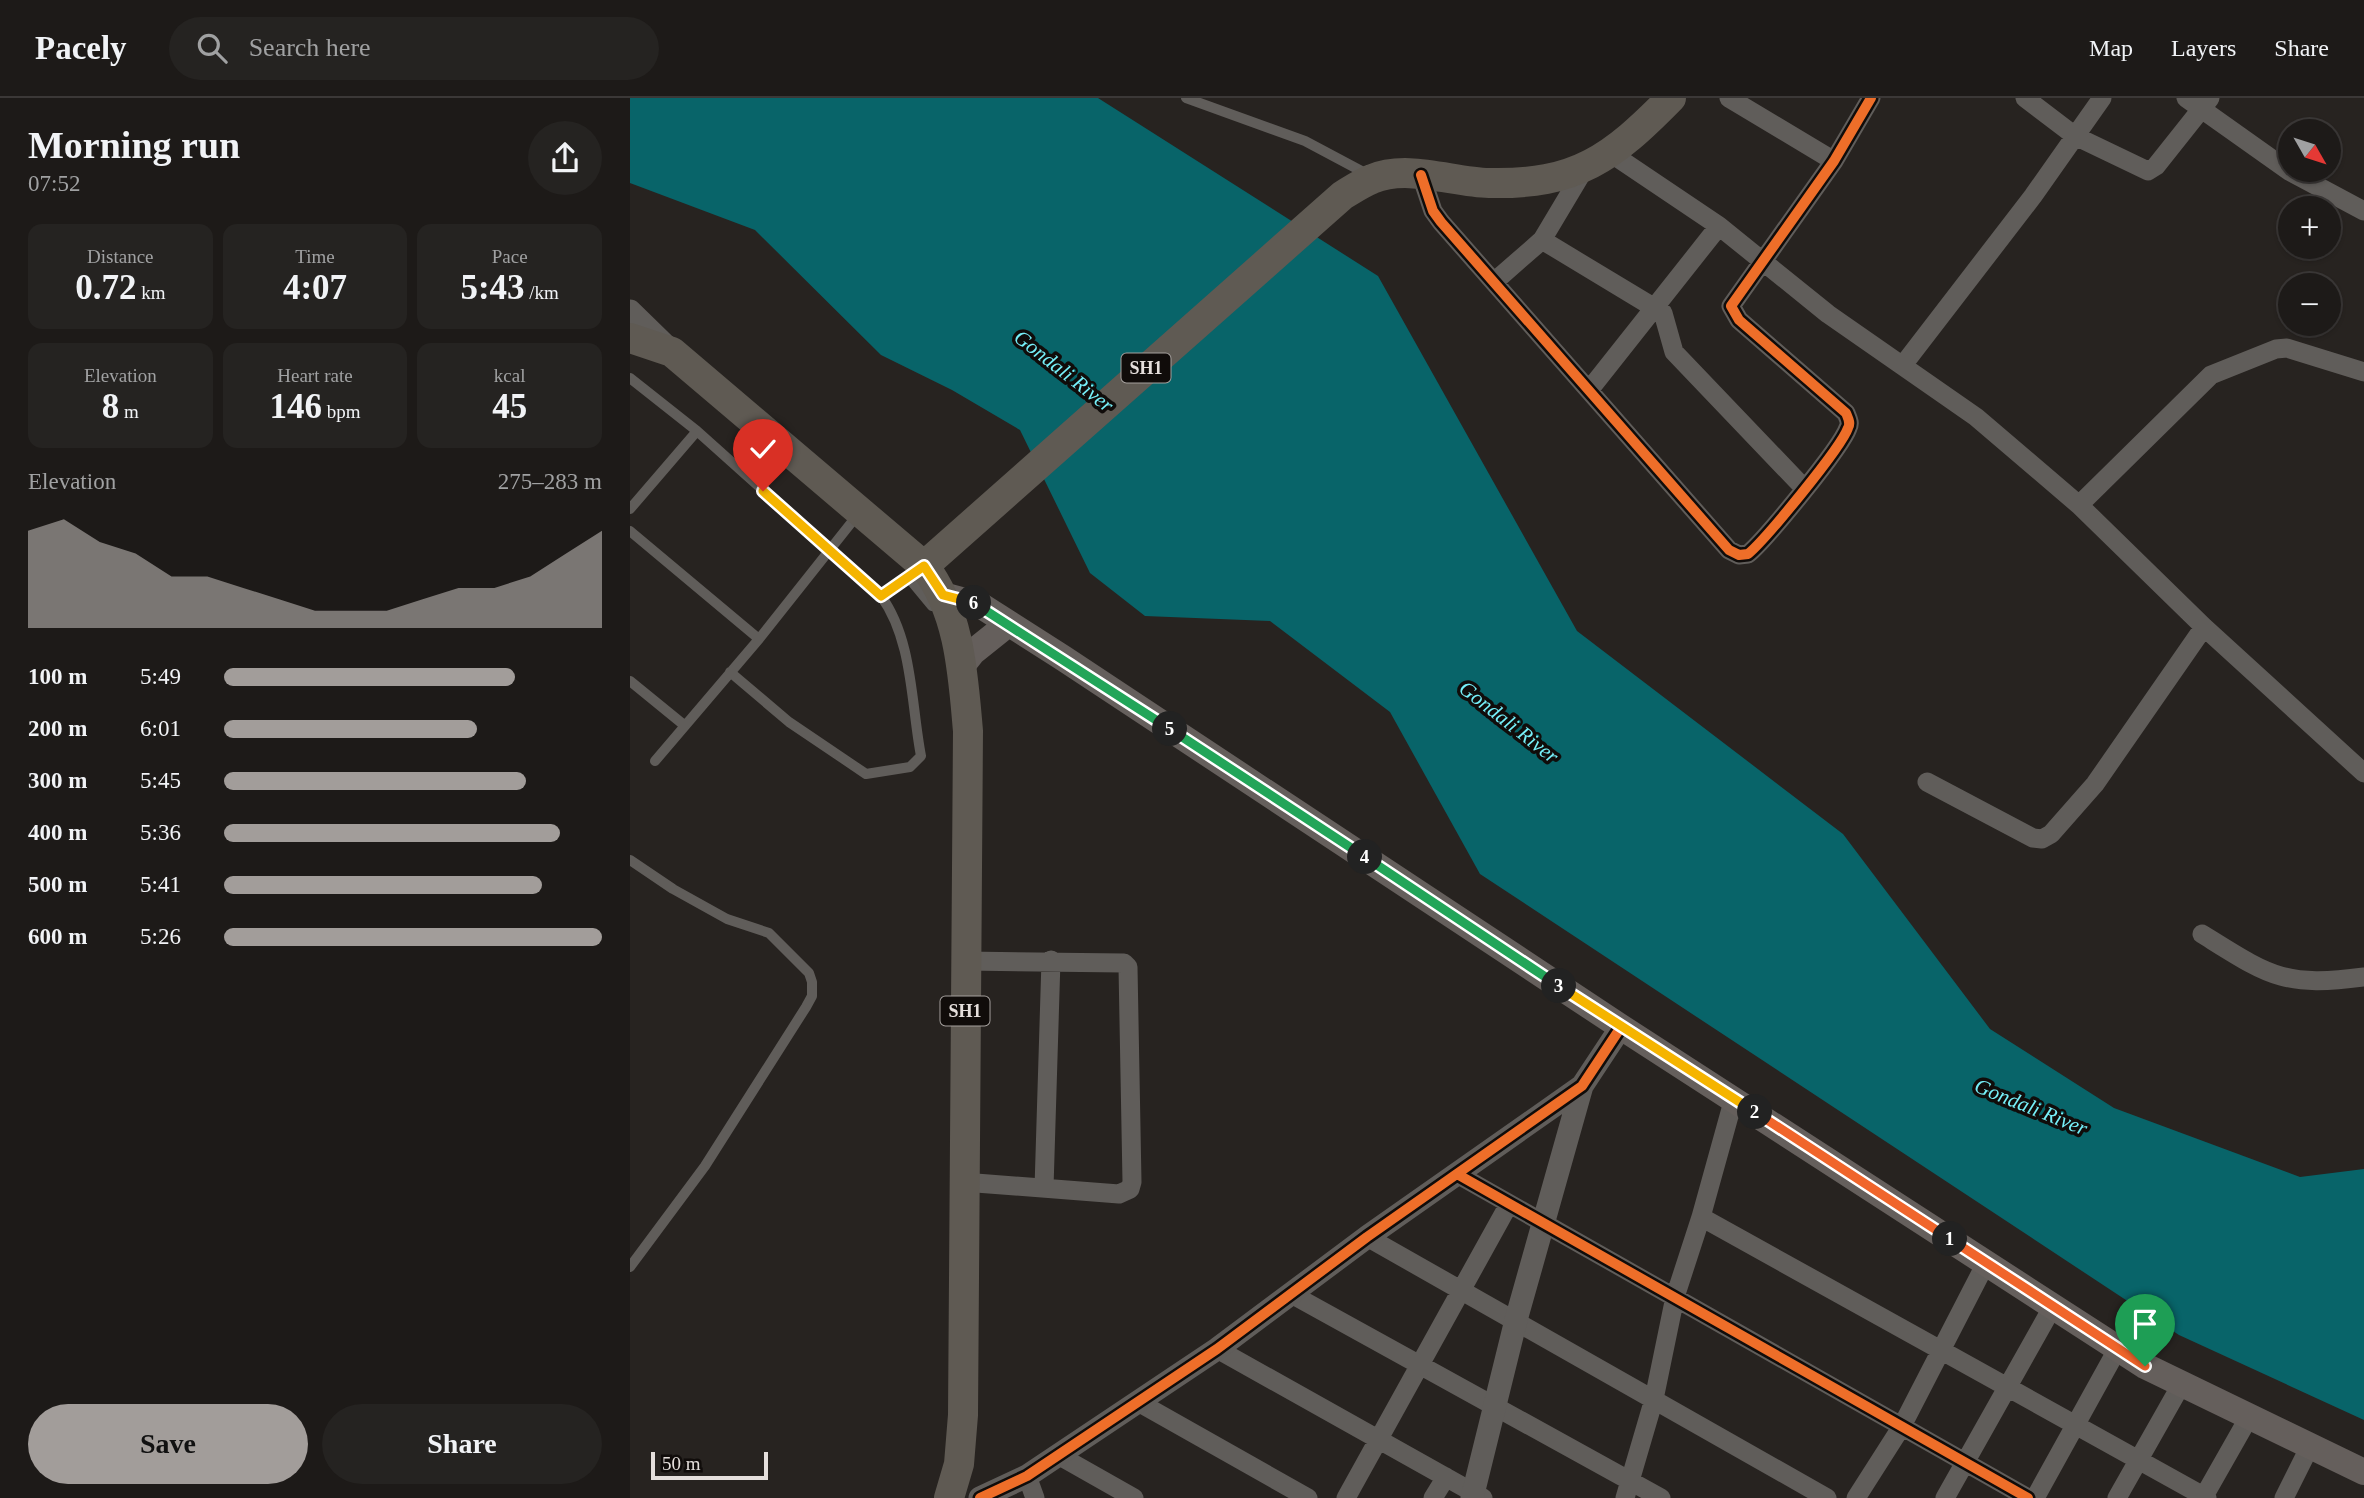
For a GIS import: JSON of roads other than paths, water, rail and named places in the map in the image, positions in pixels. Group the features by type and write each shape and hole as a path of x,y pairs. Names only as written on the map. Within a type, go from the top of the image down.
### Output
{"main road":[{"name":"SH1","path":"950,1498 959,1464 963,1415 965,961 970,827 968,731 962,666 943,595 916,571 1343,194 1373,178 1421,175 1509,182 1552,177 1585,168 1612,154 1671,98"},
{"path":"630,338 672,352 859,512 916,571"},
{"path":"943,595 980,606 1009,624 1620,1027 2118,1348 2181,1385 2364,1472"},
{"path":"962,666 973,652 1009,624"}],"street":[{"path":"1729,98 1834,161"},
{"path":"1421,175 1433,211 1494,282 1729,550 1739,555 1748,554 1829,458 1849,427 1849,420 1846,413 1734,313 1731,306 1834,161 1871,98"},
{"path":"2025,98 2075,136 2148,171 2156,166 2199,101 2289,171 2364,211"},
{"path":"1903,365 2102,98"},
{"path":"1612,154 1719,226 1828,314 1976,416 2079,505 2204,627 2362,768"},
{"path":"1494,282 1542,240 1585,168"},
{"path":"1590,389 1719,226"},
{"path":"1542,240 1656,307 1667,319 1674,352 1804,488"},
{"path":"630,311 672,352"},
{"path":"2079,505 2211,375 2276,349 2287,348 2364,372"},
{"path":"1927,782 2033,838 2042,839 2052,834 2095,784 2204,627"},
{"path":"2202,934 2274,976 2304,982 2364,977"},
{"path":"1044,1188 1051,960"},
{"path":"963,1182 1119,1194 1130,1189 1132,1182 1128,967 1119,960 965,961"},
{"path":"1217,1349 1446,1476 1476,1496 1493,1406 1582,1086 1620,1027"},
{"path":"980,1498 1027,1476 1217,1349 1293,1295 1367,1237 1582,1086"},
{"path":"1628,1489 1654,1399 1675,1297 1702,1217 1734,1098"},
{"path":"1457,1174 2028,1498"},
{"path":"1346,1498 1509,1204"},
{"path":"1702,1217 2205,1497 2249,1417"},
{"path":"1367,1237 1827,1498"},
{"path":"1856,1498 1902,1426 1986,1263"},
{"path":"1293,1295 1421,1364 1628,1489 1661,1498"},
{"path":"1945,1498 2053,1306"},
{"path":"2035,1498 2118,1348"},
{"path":"2118,1498 2181,1385"},
{"path":"1138,1402 1308,1498"},
{"path":"2284,1498 2310,1446"},
{"path":"1058,1455 1133,1498"},
{"path":"1027,1476 1035,1498"},
{"path":"1433,1498 1446,1476"}],"lane":[{"path":"1186,98 1305,141 1373,178"},
{"path":"630,378 697,431 881,596 896,621 904,648 921,756 910,767 866,774 789,722 730,672"},
{"path":"630,509 697,431"},
{"path":"655,761 759,639 859,512"},
{"path":"630,531 759,639"},
{"path":"881,596 916,571 955,637"},
{"path":"630,681 684,725"},
{"path":"630,860 673,889 727,919 769,933 808,973 812,982 812,996 705,1166 630,1267"}],"water":[{"name":"Gondali River","path":"630,98 1098,98 1378,276 1577,631 1843,834 1990,1029 2114,1108 2300,1177 2364,1169 2364,1420 2179,1335 1480,874 1390,712 1270,621 1145,616 1090,573 1020,430 952,390 881,355 755,230 630,183"}]}
